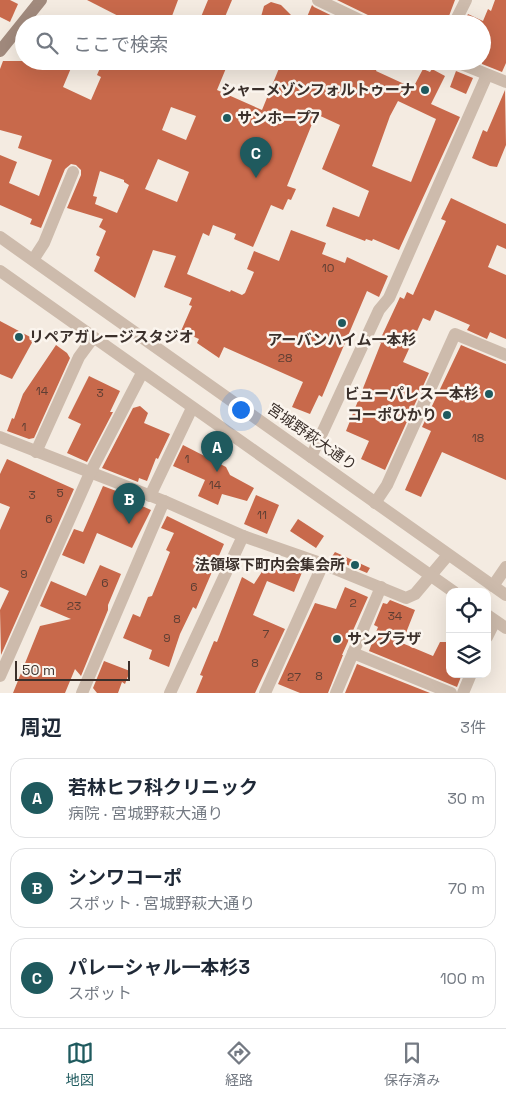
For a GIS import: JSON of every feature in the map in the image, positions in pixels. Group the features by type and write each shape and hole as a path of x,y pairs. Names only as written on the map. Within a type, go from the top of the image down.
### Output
{"main road":[{"path":"29,15 41,0"},
{"path":"0,51 15,32"}],"street":[{"path":"318,0 349,15"},
{"path":"458,15 466,0"},
{"path":"475,70 506,82"},
{"path":"311,457 379,310 388,298 487,75"},
{"path":"33,260 44,243 74,172"},
{"name":"宮城野萩大通り","path":"0,237 506,595"},
{"path":"0,271 448,588"},
{"path":"375,503 387,485 455,334 506,355"},
{"path":"36,452 79,358 93,338"},
{"path":"0,676 90,473 142,373"},
{"path":"150,496 192,408"},
{"path":"1,439 164,501 243,536 323,564 406,598 416,594 448,554"},
{"path":"82,693 164,501"},
{"path":"170,693 243,536"},
{"path":"265,693 323,564"},
{"path":"493,586 506,566"},
{"path":"336,693 381,587"},
{"path":"489,633 496,621"},
{"path":"353,653 451,693"},
{"path":"463,693 469,678"}],"building":[{"path":"0,0 10,0 18,4 10,22 0,17"},
{"path":"87,0 178,0 172,15 116,15"},
{"path":"208,0 232,0 226,15 202,15"},
{"path":"337,0 455,0 449,15 368,15"},
{"path":"495,0 506,0 506,63 502,72 491,68 491,15 486,15 488,9 491,11"},
{"path":"271,2 281,5 291,15 262,15 264,6"},
{"path":"312,5 330,15 308,15"},
{"path":"3,61 15,61 15,70 70,70 63,87 91,100 101,77 97,75 99,70 225,70 217,90 262,110 278,70 376,70 413,88 422,70 430,72 434,70 445,76 431,104 460,117 399,250 373,239 372,241 366,239 365,241 326,226 333,207 359,217 369,191 322,169 340,125 316,114 287,186 296,189 291,200 288,199 283,210 271,205 253,247 234,239 236,234 213,225 209,236 203,233 187,274 242,295 245,293 254,272 247,269 254,251 279,261 291,230 326,243 322,254 345,263 347,257 388,276 379,297 367,291 322,397 319,395 310,414 292,407 303,382 224,347 219,358 197,343 199,339 181,331 192,306 189,305 192,298 164,287 176,256 153,250 135,298 94,271 100,257 96,255 106,231 99,227 103,219 67,208 81,175 81,170 76,165 71,164 65,169 41,228 30,224 32,219 0,205 0,155 17,162 9,183 39,196 52,160 18,148 22,136 0,130 0,69","holes":["398,101 436,119 411,182 372,166 390,116","171,107 196,116 186,140 162,130","158,159 189,172 177,202 145,189","100,171 124,180 129,185 117,213 95,204 97,197 93,196"]},
{"path":"456,71 473,78 466,94 450,87"},
{"path":"505,90 506,145 497,167 490,166 472,158 483,130 487,132"},
{"path":"451,198 506,224 506,249 497,245 488,267 506,275 506,339 490,332 487,339 467,330 470,325 435,310 430,321 423,318 403,362 429,373 385,470 361,459 369,441 346,431 381,343 379,342 400,297 404,299 407,292 413,295 446,221 441,219"},
{"path":"0,321 34,339 12,379 0,374"},
{"path":"56,345 67,353 70,358 34,438 29,439 7,431 12,418 14,419 23,394"},
{"path":"461,345 506,364 506,480 442,452 421,497 405,490 431,431 422,427"},
{"path":"89,376 120,391 110,412 113,412 87,462 67,453 81,424 68,418"},
{"path":"140,406 148,413 144,423 170,434 158,459 156,458 147,481 139,478 138,482 102,468 133,408"},
{"path":"183,445 226,467 230,475 254,488 247,501 222,494 218,505 198,496 205,480 173,466"},
{"path":"7,459 74,489 1,655 0,610 9,591 0,587 0,530 10,507 0,503 0,474"},
{"path":"103,486 132,497 131,501 151,510 132,548 97,533 84,564 62,555 74,529 83,532"},
{"path":"256,495 279,505 267,534 244,524"},
{"path":"167,516 224,544 196,609 193,607 180,634 169,667 149,659 152,650 123,638 133,614 140,617 148,597 152,596 170,552 166,550 174,533 161,528"},
{"path":"298,519 324,536 316,548 290,531"},
{"path":"335,552 370,568 367,573 331,558"},
{"path":"279,560 303,570 294,592 267,581 253,615 285,629 255,693 196,693 203,676 200,675 214,641 217,642 242,577 254,584 267,564 275,569"},
{"path":"100,565 121,574 81,676 75,669 65,693 13,693 40,626 71,619 40,606 51,581 86,596"},
{"path":"345,587 368,597 342,655 328,693 300,693 278,684 315,603 336,609"},
{"path":"390,600 415,610 402,643 433,656 440,642 446,642 446,678 460,678 457,687 369,651 378,627 374,625 383,603 387,604"},
{"path":"104,661 130,671 125,684 122,682 118,693 97,693 93,688"},
{"path":"357,664 430,693 345,693"}],"place":[{"name":"シャーメゾンフォルトゥーナ","path":"425,90"},
{"name":"サンホープ7","path":"227,118"},
{"name":"パレーシャル一本杉3","path":"256,178"},
{"name":"アーバンハイム一本杉","path":"342,323"},
{"name":"リペアガレージスタジオ","path":"19,337"},
{"name":"ビューパレス一本杉","path":"489,394"},
{"name":"コーポひかり","path":"447,415"},
{"name":"若林ヒフ科クリニック","path":"217,472"},
{"name":"シンワコーポ","path":"129,524"},
{"name":"法領塚下町内会集会所","path":"355,565"},
{"name":"サンプラザ","path":"337,639"}]}
